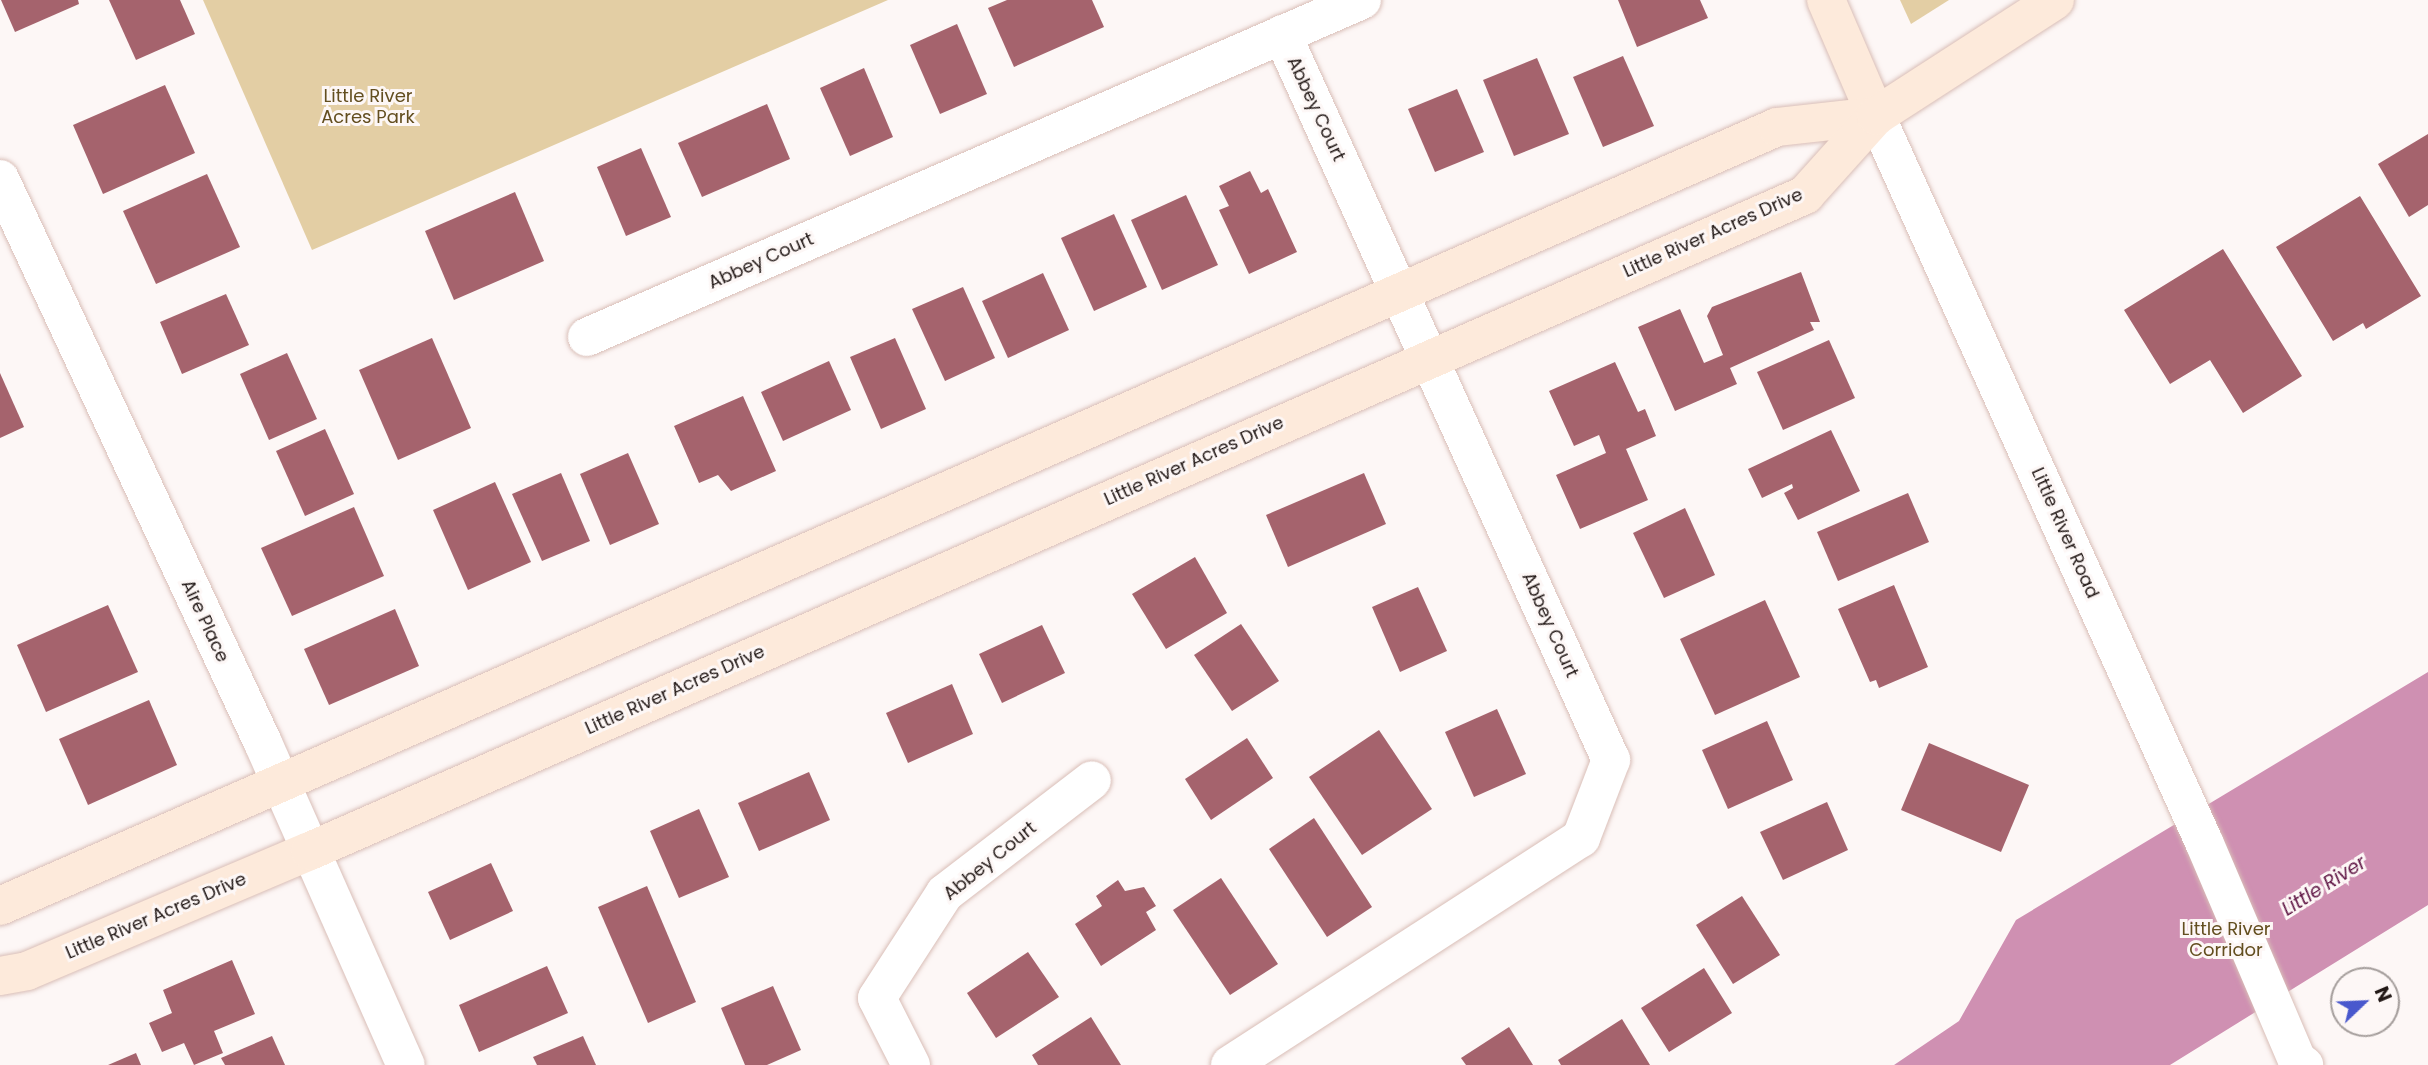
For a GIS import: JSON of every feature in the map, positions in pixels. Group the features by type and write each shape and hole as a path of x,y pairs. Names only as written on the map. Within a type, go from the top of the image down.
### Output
{"street":[{"name":"Abbey Court","path":"587,337 1362,0"},
{"name":"Little River Road","path":"1826,0 2204,842 2300,1063"},
{"path":"0,906 1777,127 1877,116 2055,0"},
{"name":"Abbey Court","path":"1230,1065 1581,838 1611,760 1282,34"},
{"name":"Little River Acres Drive","path":"0,976 27,971 310,851 1427,358 1805,195 1877,116"},
{"name":"Aire Place","path":"0,179 281,784 406,1065"},
{"name":"Abbey Court","path":"911,1065 877,998 945,893 1092,780"}],"green space":[{"name":"Little River Acres Park","path":"203,0 888,0 312,250"},
{"path":"1900,0 1949,0 1911,24"}],"water":[{"name":"Little River Corridor","path":"2428,672 2428,905 2170,1065 1894,1065 1959,1021 2016,920"}],"building":[{"path":"1,0 78,0 79,4 15,32"},
{"path":"109,0 180,0 195,34 136,60"},
{"path":"1007,0 1092,0 1104,27 1014,67 988,8"},
{"path":"1618,0 1700,0 1708,18 1637,47"},
{"path":"957,24 987,94 940,114 910,45"},
{"path":"1623,56 1654,126 1603,147 1573,77"},
{"path":"1537,58 1569,134 1514,156 1483,80"},
{"path":"864,68 893,137 850,156 820,88"},
{"path":"165,85 195,153 103,194 73,125"},
{"path":"1457,89 1484,152 1435,172 1408,109"},
{"path":"767,104 790,159 702,197 678,143"},
{"path":"2428,134 2428,205 2409,217 2378,164"},
{"path":"641,148 671,217 626,236 597,167"},
{"path":"1250,171 1261,193 1268,189 1297,252 1249,274 1219,210 1229,206 1219,186"},
{"path":"207,174 240,247 156,284 123,211"},
{"path":"515,192 544,261 454,300 425,231"},
{"path":"1186,195 1218,265 1162,290 1131,220"},
{"path":"2360,196 2421,296 2366,329 2363,323 2333,341 2276,247"},
{"path":"1114,214 1147,287 1094,311 1061,238"},
{"path":"2223,249 2302,376 2243,413 2210,360 2170,384 2124,310"},
{"path":"1801,272 1820,322 1810,322 1814,330 1730,368 1737,384 1675,411 1638,327 1680,309 1704,363 1723,355 1707,316 1712,307"},
{"path":"1043,273 1069,330 1008,358 982,301"},
{"path":"963,287 995,358 945,381 912,309"},
{"path":"226,294 249,345 182,374 160,322"},
{"path":"432,338 471,428 398,460 359,370"},
{"path":"895,338 926,409 881,429 850,357"},
{"path":"1829,340 1855,398 1783,430 1757,372"},
{"path":"287,353 317,419 269,440 240,374"},
{"path":"829,361 851,410 783,441 761,392"},
{"path":"1615,362 1638,412 1645,409 1656,436 1626,449 1648,500 1580,529 1556,475 1606,453 1599,435 1574,446 1549,391"},
{"path":"0,373 24,427 0,438"},
{"path":"743,396 776,471 731,491 718,475 699,483 674,426"},
{"path":"325,429 354,494 305,516 276,451"},
{"path":"1831,430 1860,491 1798,520 1784,493 1793,488 1792,484 1762,498 1748,469"},
{"path":"628,453 659,524 610,545 580,474"},
{"path":"561,473 590,541 542,561 512,494"},
{"path":"1364,473 1386,524 1288,567 1266,515"},
{"path":"495,482 531,562 468,590 433,510"},
{"path":"1908,493 1929,542 1838,581 1817,532"},
{"path":"354,507 384,576 292,616 261,548"},
{"path":"1685,508 1715,575 1664,598 1633,533"},
{"path":"1195,557 1227,613 1166,649 1132,594"},
{"path":"1894,585 1928,667 1879,688 1876,680 1870,682 1838,609"},
{"path":"1418,587 1447,651 1400,672 1372,607"},
{"path":"1765,600 1800,677 1715,715 1680,639"},
{"path":"108,605 138,672 46,712 17,645"},
{"path":"395,609 419,666 329,705 304,649"},
{"path":"1241,624 1279,681 1232,711 1194,655"},
{"path":"1042,625 1065,673 1002,703 979,654"},
{"path":"952,684 973,734 908,763 886,713"},
{"path":"149,700 177,765 88,805 59,739"},
{"path":"1497,709 1526,774 1474,797 1445,732"},
{"path":"1767,721 1793,780 1728,809 1702,750"},
{"path":"1379,730 1432,809 1362,855 1309,777"},
{"path":"1247,738 1273,778 1211,820 1185,779"},
{"path":"1929,743 2029,785 2001,852 1901,810"},
{"path":"809,772 830,820 759,851 738,803"},
{"path":"1827,802 1848,850 1783,880 1760,832"},
{"path":"699,809 729,877 679,898 650,831"},
{"path":"1314,818 1372,907 1327,937 1269,849"},
{"path":"491,863 513,911 450,940 428,892"},
{"path":"1221,878 1278,964 1230,995 1173,910"},
{"path":"1118,880 1125,891 1144,887 1156,906 1146,912 1156,930 1101,966 1075,924 1102,906 1096,896"},
{"path":"647,886 696,1002 648,1023 598,907"},
{"path":"1742,896 1780,955 1733,984 1696,925"},
{"path":"1028,952 1059,997 996,1038 967,993"},
{"path":"232,960 255,1014 214,1031 223,1053 194,1065 184,1043 162,1052 149,1023 172,1013 163,990"},
{"path":"547,966 568,1013 479,1052 459,1005"},
{"path":"1704,968 1732,1013 1669,1052 1641,1008"},
{"path":"773,986 801,1050 767,1065 745,1065 721,1008"},
{"path":"1091,1017 1121,1065 1038,1065 1032,1055"},
{"path":"1622,1019 1650,1065 1561,1065 1558,1060"},
{"path":"1509,1027 1533,1065 1466,1065 1461,1058"},
{"path":"272,1036 285,1065 225,1065 221,1058"},
{"path":"583,1036 596,1065 537,1065 533,1057"},
{"path":"136,1053 141,1065 108,1065"}],"water label":[{"name":"Little River","path":"2324,886"}]}
